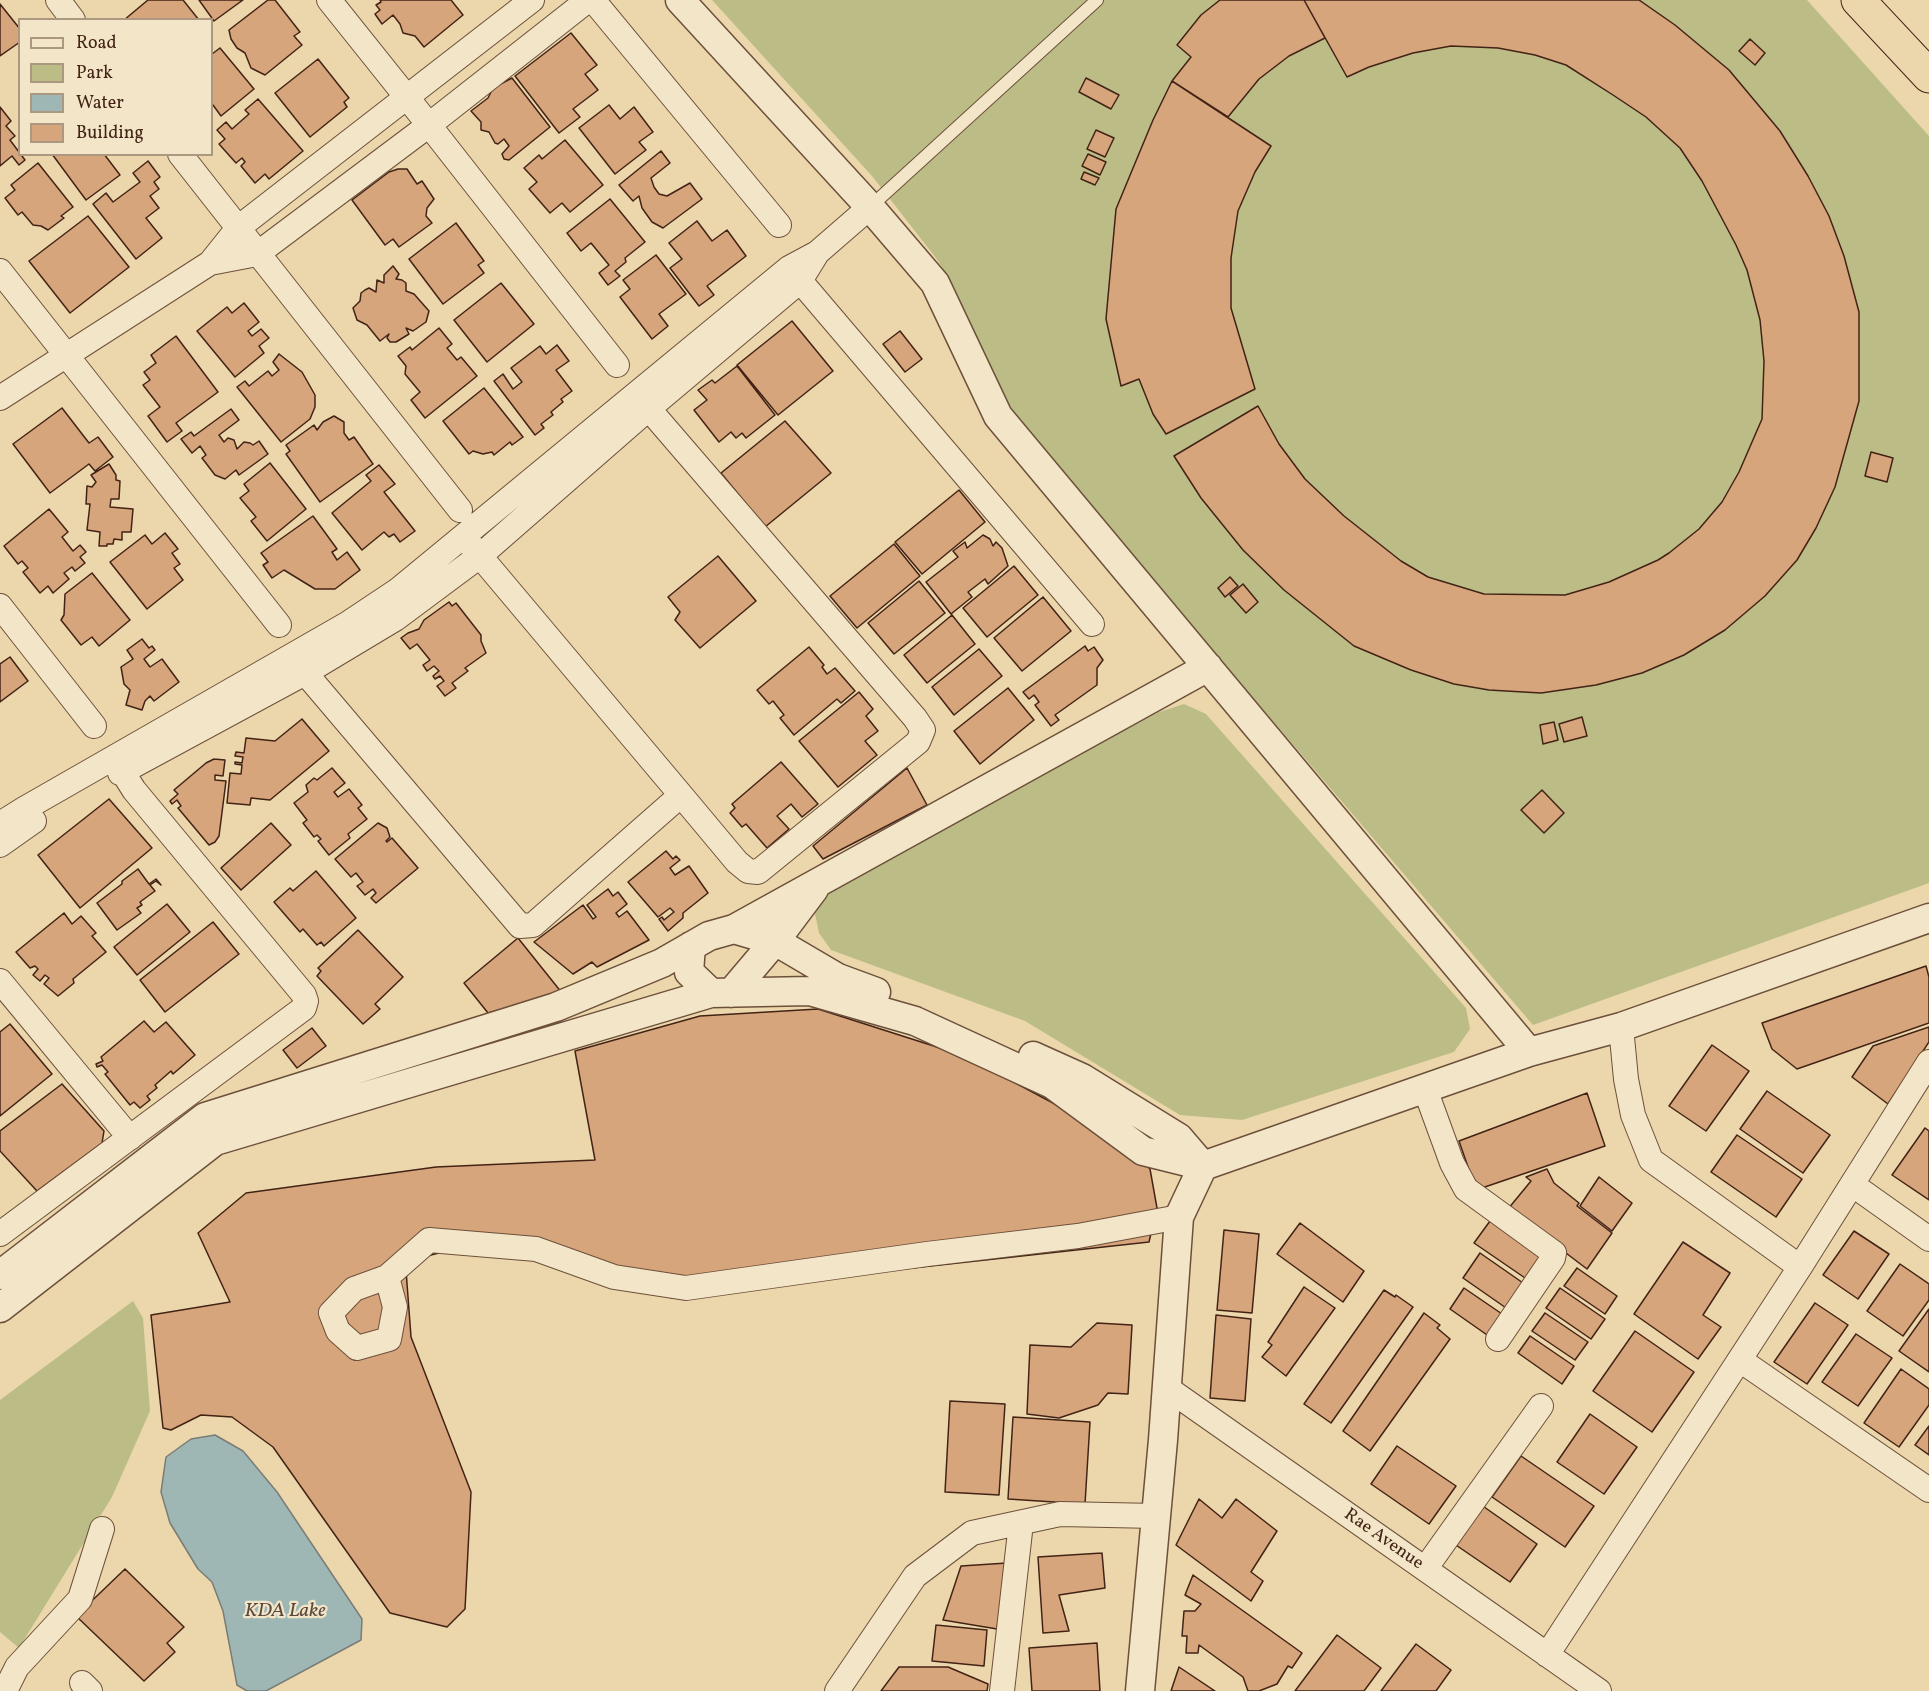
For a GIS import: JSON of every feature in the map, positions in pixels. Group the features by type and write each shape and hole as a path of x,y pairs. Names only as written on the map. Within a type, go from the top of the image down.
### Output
{"highway":[{"path":"1858,0 1929,76"},
{"path":"1884,0 1929,54"}],"street":[{"path":"58,0 72,18"},
{"path":"329,0 617,364"},
{"path":"0,398 210,263 238,228 532,0"},
{"path":"210,263 257,254 429,125 588,0"},
{"path":"593,0 779,225"},
{"path":"680,0 870,207 935,283 998,416 1529,1052"},
{"path":"182,156 460,510"},
{"path":"298,664 347,624 398,590 641,402 795,274 870,207"},
{"path":"0,271 279,625"},
{"path":"795,274 1092,624"},
{"path":"0,845 118,765 298,664 395,619 481,555 641,402"},
{"path":"464,537 737,862 748,871 758,872 918,742 923,730 641,402"},
{"path":"0,606 94,726"},
{"path":"298,664 520,926 533,925 681,795"},
{"path":"0,1275 205,1117 556,1007 662,963 709,936 734,929 1208,667"},
{"path":"0,825 24,809 118,765"},
{"path":"0,1234 304,1008 306,1001 304,995 134,790 118,765"},
{"path":"721,993 775,941 820,881"},
{"path":"798,910 811,962"},
{"path":"0,1308 215,1142 721,993 810,991 915,1021 1052,1084 1143,1151 1203,1166 1529,1052 1622,1027 1929,918"},
{"path":"734,929 775,941 838,978 951,1019 1082,1078 1179,1138 1203,1166"},
{"path":"691,946 689,972 721,993"},
{"path":"0,981 130,1138"},
{"path":"1622,1027 1626,1079 1634,1115 1651,1160 1800,1268"},
{"path":"1547,1654 1800,1268 1929,1062"},
{"path":"1425,1089 1452,1163 1466,1189 1554,1253 1553,1258 1498,1339"},
{"path":"1140,1691 1167,1388 1179,1217 1203,1166"},
{"path":"1853,1185 1929,1239"},
{"path":"387,1277 429,1240 536,1249 614,1277 686,1288 927,1254 1078,1236 1179,1217"},
{"path":"1740,1360 1929,1490"},
{"name":"Rae Avenue","path":"1167,1388 1599,1691"},
{"path":"1425,1569 1541,1406"},
{"path":"837,1691 915,1576 972,1533 1060,1514 1156,1516"},
{"path":"1002,1691 1021,1523"},
{"path":"4,1691 17,1667 80,1599 102,1529"}],"lane":[{"path":"870,207 1097,0"}],"green space":[{"path":"712,0 1807,0 1929,136 1929,883 1533,1025 1011,415 947,275 936,258 872,176"},
{"path":"1184,704 1206,714 1466,1008 1470,1029 1454,1052 1242,1120 1180,1115 1025,1021 831,950 819,933 814,909 823,890 1159,712"},
{"path":"133,1301 143,1318 150,1411 112,1497 19,1648 0,1632 0,1400"}],"water":[{"name":"KDA Lake","path":"215,1435 243,1451 277,1492 362,1619 361,1640 266,1691 247,1691 237,1685 223,1611 212,1582 198,1569 170,1523 161,1492 166,1457 191,1439"}],"building":[{"path":"148,0 183,0 197,18 126,18"},
{"path":"199,0 243,0 214,21"},
{"path":"268,0 275,0 300,32 294,36 302,45 265,75 251,68 245,53 237,48 231,39 229,30"},
{"path":"380,0 451,0 463,15 424,47 415,36 403,33 393,15 382,24 375,14 380,10 376,5 381,2"},
{"path":"1220,0 1304,0 1325,38 1289,56 1259,79 1228,117 1172,81 1191,57 1177,45 1201,15"},
{"path":"1304,0 1639,0 1675,25 1729,70 1780,131 1829,216 1844,256 1859,312 1859,401 1835,487 1816,528 1797,560 1765,596 1725,630 1684,655 1642,673 1596,685 1541,693 1489,690 1454,684 1411,670 1354,646 1284,590 1243,550 1201,498 1174,456 1258,406 1279,444 1305,479 1344,516 1401,561 1428,577 1484,594 1565,595 1609,582 1658,560 1699,529 1722,502 1739,472 1762,419 1764,361 1760,320 1747,270 1702,181 1680,148 1646,117 1613,95 1566,65 1535,55 1498,48 1451,46 1413,53 1369,67 1347,77"},
{"path":"0,4 18,26 18,43 0,56"},
{"path":"571,33 597,65 585,74 598,90 573,109 580,117 559,133 515,76"},
{"path":"1750,39 1765,53 1755,65 1739,51"},
{"path":"220,48 254,89 221,116 213,105 213,53"},
{"path":"318,59 349,98 344,102 347,107 310,137 275,93"},
{"path":"512,78 550,127 509,160 504,159 502,154 509,146 504,139 498,144 495,143 489,132 481,130 481,122 471,111 488,98 493,88"},
{"path":"1086,78 1119,95 1111,109 1079,92"},
{"path":"1172,81 1271,146 1255,172 1238,211 1231,258 1231,308 1255,389 1166,434 1153,414 1139,379 1121,386 1106,319 1116,209"},
{"path":"258,99 303,151 269,179 265,174 255,183 241,166 245,162 242,158 236,163 219,144 225,139 217,130 226,122 232,129 249,114 245,110"},
{"path":"609,105 620,119 634,107 653,132 639,142 646,150 615,174 579,128"},
{"path":"0,107 11,121 6,126 15,136 10,140 18,151 18,156 22,156 25,160 19,165 12,156 0,166"},
{"path":"1096,130 1114,138 1105,157 1087,149"},
{"path":"565,140 603,185 570,212 562,203 550,213 529,189 537,182 524,168 539,155 542,159"},
{"path":"661,151 670,163 651,178 659,194 667,196 690,183 702,199 663,228 652,222 642,208 639,196 633,201 619,185"},
{"path":"1088,154 1106,162 1100,175 1082,166"},
{"path":"53,156 106,156 120,175 86,200"},
{"path":"148,161 160,177 154,182 159,189 150,196 159,208 146,218 162,238 136,259 93,204 106,193 113,202 140,182 133,173"},
{"path":"38,163 73,207 61,216 64,218 48,230 33,225 22,212 18,215 5,198 15,190 11,185"},
{"path":"407,169 417,184 422,181 434,199 427,208 426,216 432,223 399,247 393,239 385,245 352,200 389,172"},
{"path":"1084,172 1099,178 1095,185 1081,179"},
{"path":"610,199 645,242 625,258 626,262 615,271 620,276 608,285 599,273 609,265 591,243 581,251 567,233"},
{"path":"88,216 129,267 70,313 29,261"},
{"path":"697,221 712,241 727,230 746,256 707,286 714,295 699,306 670,268 682,259 669,243"},
{"path":"456,223 484,261 478,265 484,273 443,304 409,259"},
{"path":"656,255 686,294 659,314 668,326 652,339 620,297 630,289 623,280"},
{"path":"393,266 399,274 396,279 406,283 406,291 414,294 429,311 426,322 413,331 406,328 409,334 396,342 390,342 387,338 389,334 380,341 367,325 357,320 353,308 360,301 361,293 365,290 369,288 376,292 377,280 384,283 384,275"},
{"path":"501,283 534,324 487,362 454,320"},
{"path":"244,303 259,322 248,331 252,336 261,329 269,338 259,346 264,353 235,377 197,331 227,307 232,313"},
{"path":"792,321 833,371 778,415 737,365"},
{"path":"439,328 452,344 447,348 457,360 461,357 477,376 425,418 411,400 420,392 405,374 406,366 398,356 410,347 412,350"},
{"path":"900,331 922,359 905,372 883,344"},
{"path":"176,336 218,392 176,423 182,431 167,442 148,416 160,407 143,385 150,380 144,372 156,363 151,355"},
{"path":"557,345 569,361 556,370 572,391 561,399 563,402 551,412 553,415 541,424 544,428 535,435 494,381 503,374 513,389 522,382 511,368 540,346 546,354"},
{"path":"279,354 302,372 315,395 315,407 310,419 281,442 237,387 245,381 249,386 268,371 272,376 279,370 273,362"},
{"path":"737,366 775,415 746,438 742,433 736,438 731,432 719,442 694,410 707,400 698,390 712,380 715,383"},
{"path":"484,388 523,437 512,445 510,442 494,455 492,452 483,454 473,451 469,454 443,421"},
{"path":"62,408 89,443 98,437 113,457 95,471 89,464 50,493 13,444"},
{"path":"231,409 239,420 219,435 224,442 228,438 234,440 237,449 244,442 253,445 259,441 268,454 239,475 236,470 225,479 215,475 202,458 206,455 200,446 192,453 181,439 191,432 194,436"},
{"path":"334,416 344,422 344,433 349,440 354,437 373,464 320,502 286,454 290,451 286,445 314,425 317,430 323,422"},
{"path":"785,421 831,473 765,527 721,473"},
{"path":"1871,452 1893,458 1887,482 1865,476"},
{"path":"270,463 306,509 267,541 251,521 256,517 240,498 249,491 244,484"},
{"path":"109,464 116,475 116,480 120,481 119,499 111,499 110,507 133,509 131,532 122,532 122,540 114,539 113,544 99,546 100,532 87,530 90,504 86,504 87,486 92,487 96,482 91,475"},
{"path":"379,465 395,484 384,492 415,531 400,542 394,534 389,537 384,532 362,550 332,513 371,481 366,475"},
{"path":"959,490 985,522 922,574 895,542"},
{"path":"49,509 68,532 62,537 73,551 80,545 86,552 80,557 85,563 75,571 72,567 64,573 69,579 53,593 48,586 40,593 23,572 28,568 22,561 18,564 4,546"},
{"path":"313,516 337,549 332,552 337,560 347,552 360,570 335,589 315,589 284,570 272,578 263,565 268,562 261,553"},
{"path":"165,533 178,549 172,553 180,564 174,568 183,580 147,609 110,562 145,535 152,544"},
{"path":"983,535 990,539 993,546 996,542 1002,548 1008,566 988,584 985,579 968,592 972,597 951,614 926,582 958,557 953,551 965,542 967,548"},
{"path":"894,544 920,576 857,628 830,596"},
{"path":"718,556 756,601 700,648 675,620 680,612 668,597"},
{"path":"1014,566 1038,595 987,637 963,608"},
{"path":"92,573 130,620 99,646 92,637 81,645 61,620 64,615 65,594"},
{"path":"1230,577 1238,586 1225,597 1218,588"},
{"path":"919,581 945,613 894,654 868,623"},
{"path":"1243,584 1258,602 1246,613 1230,595"},
{"path":"1043,597 1071,631 1022,671 994,638"},
{"path":"449,602 452,606 456,603 481,635 486,653 465,668 468,671 452,683 456,688 445,696 437,686 444,681 440,676 435,679 433,676 439,671 434,666 427,671 423,665 430,660 417,644 410,649 401,638 419,629 424,620"},
{"path":"952,615 975,644 927,683 904,655"},
{"path":"142,639 149,648 152,646 155,650 144,659 150,667 162,659 179,682 154,701 150,696 145,701 142,710 126,705 130,690 124,684 121,667 133,659 127,650"},
{"path":"1085,646 1088,651 1094,647 1103,660 1097,668 1097,685 1055,715 1059,720 1051,726 1035,705 1039,702 1034,695 1029,699 1023,692"},
{"path":"809,647 824,665 822,667 827,674 835,668 855,691 841,703 837,699 794,735 780,718 784,715 773,701 769,704 757,690"},
{"path":"979,649 1002,676 954,715 932,687"},
{"path":"10,657 28,681 0,702 0,664"},
{"path":"1008,688 1034,720 980,764 954,731"},
{"path":"859,692 873,709 866,716 878,731 865,741 877,755 838,787 799,741"},
{"path":"1582,717 1587,736 1564,742 1559,724"},
{"path":"302,719 329,751 270,800 251,798 250,805 227,803 230,773 241,774 242,765 235,764 235,762 242,763 243,757 235,756 236,752 244,753 246,738 275,741"},
{"path":"1554,722 1558,740 1543,744 1540,725"},
{"path":"214,759 225,760 223,776 215,775 215,780 226,781 219,836 209,845 178,808 181,806 177,800 172,804 170,801 178,794 174,790"},
{"path":"781,762 818,804 802,817 791,804 777,816 789,829 767,848 746,824 742,827 730,813 735,808 732,804"},
{"path":"332,768 345,783 334,792 338,797 349,789 362,805 358,808 367,819 348,834 350,838 329,855 318,841 321,839 317,835 314,837 303,823 307,820 294,803 308,792 306,785 314,778 317,780"},
{"path":"907,768 927,805 823,859 813,846"},
{"path":"1542,790 1564,813 1544,833 1521,810"},
{"path":"109,799 152,848 80,908 38,855"},
{"path":"271,823 291,845 241,890 221,868"},
{"path":"378,823 387,828 390,837 386,841 392,838 418,868 376,903 371,898 376,893 373,889 365,895 357,886 363,882 356,873 351,877 335,859"},
{"path":"666,851 673,859 676,856 680,860 670,868 675,875 689,866 708,893 683,913 683,918 668,931 659,919 662,917 664,920 674,912 670,908 658,917 628,882"},
{"path":"138,869 149,884 156,879 161,885 156,881 150,885 155,891 140,902 142,905 137,908 141,913 117,930 97,903"},
{"path":"316,871 356,918 324,946 321,942 317,945 303,929 300,932 274,902 290,888 293,891"},
{"path":"608,889 613,896 618,892 627,904 616,913 619,917 627,911 649,940 597,967 592,962 573,974 534,942 583,905 593,919 596,917 587,905"},
{"path":"167,904 190,932 137,975 114,947"},
{"path":"64,913 72,924 81,916 96,933 92,936 106,952 73,979 74,983 58,996 44,984 49,978 45,975 40,981 33,975 38,969 35,966 30,968 16,952"},
{"path":"213,922 239,954 165,1012 140,980"},
{"path":"358,930 403,977 375,1004 380,1009 363,1024 317,976 321,971 318,968"},
{"path":"518,938 562,993 488,1013 464,983"},
{"path":"1926,966 1929,977 1929,1023 1797,1069 1772,1049 1762,1023"},
{"path":"818,1009 965,1056 1053,1103 1133,1150 1150,1169 1157,1208 1149,1242 867,1273 672,1298 527,1256 474,1250 439,1253 419,1258 406,1270 411,1337 471,1492 465,1609 447,1627 390,1613 273,1447 232,1417 201,1415 171,1430 163,1428 151,1315 230,1302 198,1233 246,1193 436,1167 595,1160 575,1051 700,1016"},
{"path":"144,1021 154,1032 166,1022 195,1055 173,1074 171,1071 155,1085 157,1088 147,1096 150,1100 140,1108 134,1102 130,1105 105,1074 108,1072 102,1065 97,1067 96,1064 103,1061 101,1057"},
{"path":"10,1024 52,1074 0,1116 0,1032"},
{"path":"1929,1027 1929,1042 1888,1104 1852,1077 1873,1046"},
{"path":"312,1028 326,1046 297,1068 283,1050"},
{"path":"1712,1045 1749,1071 1706,1131 1669,1106"},
{"path":"62,1084 104,1131 102,1143 37,1191 0,1151 0,1131"},
{"path":"1767,1091 1830,1135 1803,1173 1740,1129"},
{"path":"1587,1093 1605,1146 1476,1190 1459,1141"},
{"path":"1925,1128 1929,1131 1929,1200 1892,1175"},
{"path":"1737,1135 1802,1179 1776,1217 1711,1172"},
{"path":"1547,1169 1554,1183 1579,1203 1577,1206 1612,1233 1587,1269 1508,1209 1531,1181 1526,1177"},
{"path":"1599,1177 1632,1203 1612,1231 1580,1206"},
{"path":"1490,1221 1543,1257 1528,1280 1474,1243"},
{"path":"1300,1223 1364,1271 1343,1302 1277,1254"},
{"path":"1224,1230 1259,1234 1252,1313 1217,1310"},
{"path":"1854,1231 1889,1254 1858,1299 1823,1275"},
{"path":"1683,1242 1730,1273 1703,1315 1721,1327 1698,1359 1634,1314"},
{"path":"1480,1253 1526,1285 1509,1310 1463,1278"},
{"path":"1900,1264 1929,1284 1929,1300 1903,1336 1867,1311"},
{"path":"1577,1268 1617,1296 1605,1314 1564,1286"},
{"path":"1304,1287 1335,1308 1286,1376 1262,1357 1272,1345 1268,1342"},
{"path":"1464,1288 1505,1316 1490,1337 1450,1309"},
{"path":"1560,1288 1605,1319 1591,1339 1546,1308"},
{"path":"1384,1290 1413,1307 1331,1423 1304,1404"},
{"path":"1815,1303 1848,1325 1807,1384 1774,1362"},
{"path":"1929,1309 1929,1372 1899,1351"},
{"path":"1424,1313 1440,1325 1437,1328 1450,1339 1370,1451 1343,1431"},
{"path":"1545,1313 1588,1342 1575,1360 1532,1331"},
{"path":"1216,1315 1251,1319 1245,1401 1210,1398"},
{"path":"1097,1323 1132,1325 1128,1394 1108,1393 1098,1405 1059,1418 1027,1414 1030,1345 1071,1347"},
{"path":"1635,1331 1694,1372 1652,1432 1593,1391"},
{"path":"1856,1334 1892,1358 1858,1406 1822,1382"},
{"path":"1530,1336 1574,1366 1562,1384 1518,1353"},
{"path":"1901,1369 1929,1389 1929,1405 1899,1447 1864,1423"},
{"path":"950,1401 1005,1404 999,1495 945,1492"},
{"path":"1590,1414 1637,1447 1604,1494 1557,1462"},
{"path":"1013,1417 1090,1422 1085,1504 1008,1499"},
{"path":"1929,1426 1929,1455 1915,1445"},
{"path":"1397,1446 1456,1486 1429,1524 1371,1484"},
{"path":"1521,1456 1594,1506 1565,1547 1492,1497"},
{"path":"1199,1499 1222,1518 1236,1499 1277,1531 1251,1572 1263,1581 1251,1601 1176,1545"},
{"path":"1477,1502 1537,1544 1510,1582 1450,1541"},
{"path":"1102,1553 1105,1588 1059,1595 1069,1631 1043,1633 1038,1557"},
{"path":"1007,1563 997,1629 943,1620 961,1566"},
{"path":"125,1569 184,1627 167,1643 175,1652 144,1681 76,1616"},
{"path":"1193,1575 1302,1653 1292,1668 1288,1666 1277,1684 1259,1691 1248,1691 1243,1677 1199,1645 1198,1653 1186,1653 1187,1636 1182,1636 1184,1611 1195,1611 1201,1604 1185,1595"},
{"path":"936,1625 987,1630 984,1666 932,1661"},
{"path":"1337,1635 1381,1668 1364,1691 1295,1691"},
{"path":"1097,1643 1100,1691 1032,1691 1029,1648"},
{"path":"1416,1644 1451,1670 1436,1691 1381,1691"},
{"path":"899,1667 948,1667 988,1684 987,1691 881,1691"},
{"path":"1179,1667 1215,1691 1171,1691"}]}
